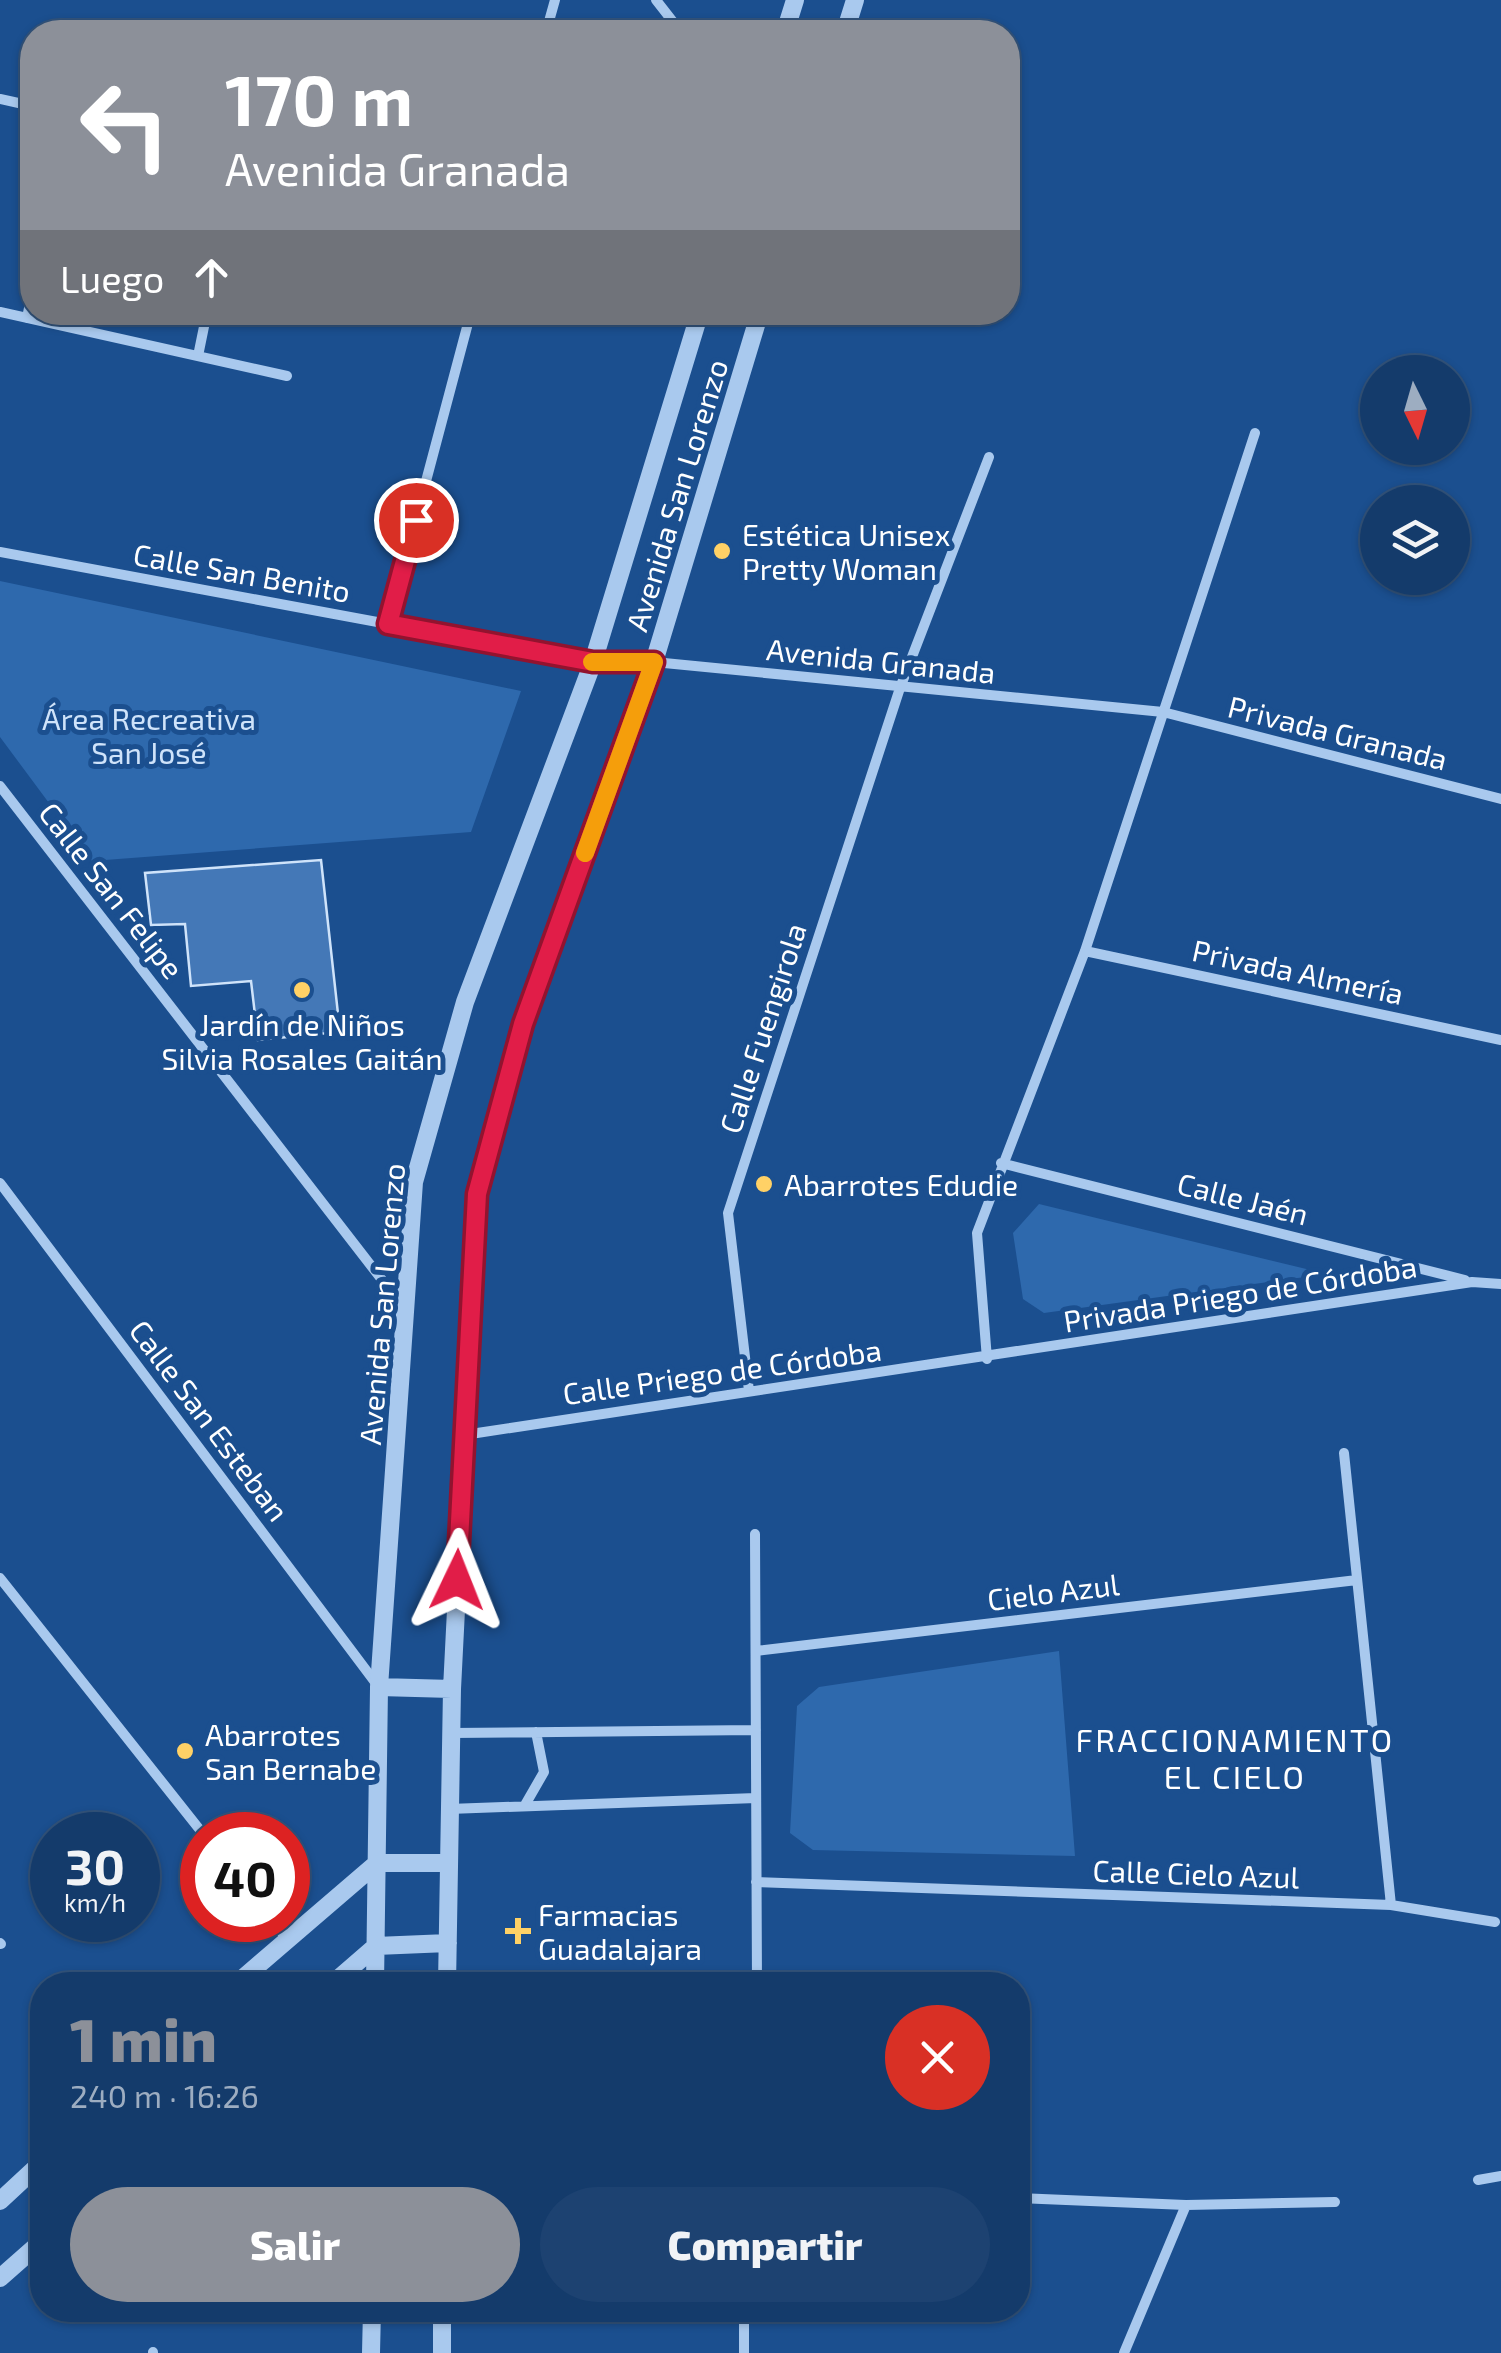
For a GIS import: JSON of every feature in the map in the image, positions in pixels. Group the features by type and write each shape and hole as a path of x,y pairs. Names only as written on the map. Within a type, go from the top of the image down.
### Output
{"street":[{"path":"656,0 672,20"},
{"path":"58,325 286,376"},
{"path":"198,356 205,325"},
{"path":"388,624 468,325"},
{"name":"Avenida San Lorenzo","path":"376,1972 379,1687 414,1182 465,1002 593,662 696,325"},
{"name":"Avenida San Lorenzo","path":"447,1972 452,1689 477,1194 523,1024 654,662 756,325"},
{"path":"988,1358 977,1233 1000,1163 1085,951 1255,434"},
{"name":"Calle Fuengirola","path":"749,1392 728,1213 900,688 989,457"},
{"name":"Calle San Benito","path":"0,552 593,662"},
{"name":"Avenida Granada","path":"593,662 654,662 1163,712"},
{"name":"Privada Granada","path":"1163,712 1501,799"},
{"name":"Calle San Felipe","path":"0,786 404,1309"},
{"name":"Privada Almería","path":"1085,951 1501,1040"},
{"name":"Calle Jaén","path":"1000,1163 1472,1282"},
{"name":"Calle San Esteban","path":"0,1183 379,1687"},
{"name":"Privada Priego de Córdoba","path":"988,1358 1472,1282 1501,1284"},
{"name":"Calle Priego de Córdoba","path":"464,1435 988,1358"},
{"path":"1344,1453 1390,1905"},
{"path":"756,1534 757,1972"},
{"path":"0,1578 186,1812"},
{"name":"Cielo Azul","path":"756,1651 1357,1580"},
{"path":"379,1687 452,1689"},
{"path":"451,1733 756,1730"},
{"path":"526,1804 544,1772 536,1732"},
{"path":"449,1809 756,1798"},
{"path":"310,1918 377,1863 449,1863"},
{"name":"Calle Cielo Azul","path":"756,1882 1390,1905 1495,1922"},
{"path":"249,1972 282,1942"},
{"path":"346,1972 376,1946 448,1943"},
{"path":"0,2201 30,2173"},
{"path":"1478,2180 1501,2176"},
{"path":"1030,2198 1186,2204 1334,2202"},
{"path":"1124,2353 1186,2204"},
{"path":"4,2269 30,2250"},
{"path":"372,2322 372,2353"},
{"path":"442,2322 442,2353"},
{"path":"744,2322 744,2353"}],"green space":[{"name":"Área Recreativa San José","path":"0,581 521,691 471,832 92,861 0,737"},
{"path":"1039,1204 1327,1274 1044,1313 1023,1299 1013,1233"},
{"path":"1059,1651 1075,1856 813,1850 790,1833 797,1706 819,1687"}],"building":[{"path":"321,860 340,1032 258,1040 251,981 191,986 185,924 151,925 145,873"}],"slow traffic":[{"path":"585,853 654,662 592,662"}],"place":[{"name":"Estética Unisex Pretty Woman","path":"722,551"},
{"name":"Jardín de Niños Silvia Rosales Gaitán","path":"302,990"},
{"name":"Abarrotes Edudie","path":"764,1184"},
{"name":"Abarrotes San Bernabe","path":"185,1751"},
{"name":"Farmacias Guadalajara","path":"518,1931"}],"district":[{"name":"FRACCIONAMIENTO EL CIELO","path":"1235,1758"}],"route":[{"path":"416,520 388,624 593,662 654,662 523,1024 477,1194 457,1580"}]}
